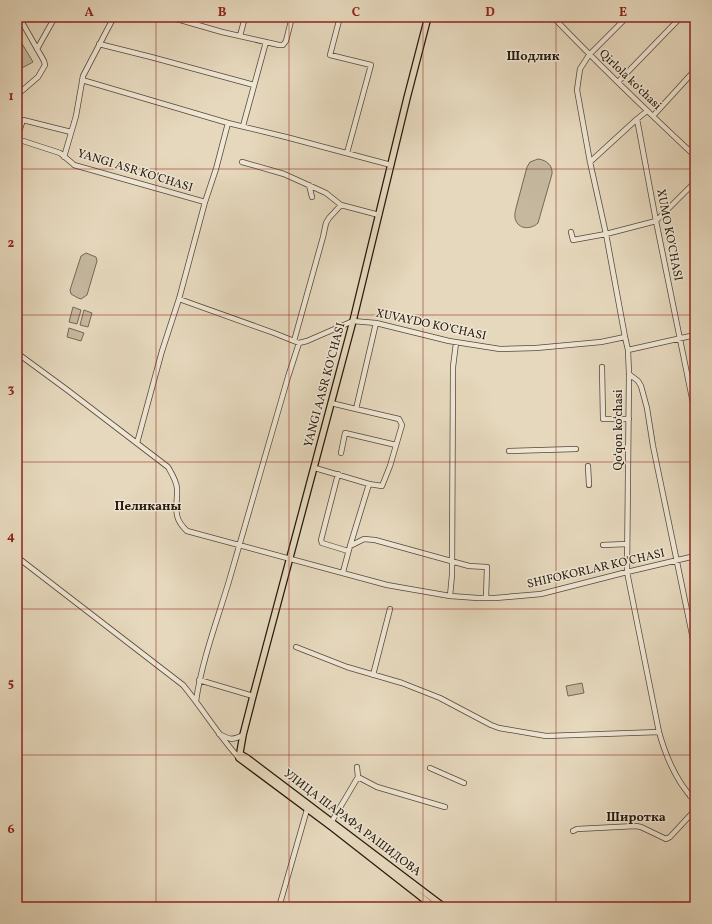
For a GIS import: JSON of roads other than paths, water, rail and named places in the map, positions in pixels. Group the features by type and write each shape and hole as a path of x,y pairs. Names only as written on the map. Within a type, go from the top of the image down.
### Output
{"main road":[{"name":"YANGI AASR KO'CHASI","path":"242,758 243,735 353,321 428,17"},
{"name":"УЛИЦА ШАРАФА РАШИДОВА","path":"242,758 308,807 332,821 433,904 444,907"},
{"path":"308,807 433,904"}],"street":[{"path":"17,95 38,77 45,65 19,17"},
{"path":"36,49 55,17"},
{"path":"64,157 76,116 83,76 114,17"},
{"path":"170,17 279,46 283,45 286,41 292,17"},
{"path":"195,24 197,17"},
{"path":"240,36 245,17"},
{"path":"340,17 330,55 370,65 347,153"},
{"name":"Qirlola koʻchasi","path":"553,17 589,55 695,156"},
{"name":"Qoʻqon koʻchasi","path":"627,17 589,55 580,69 577,90 628,350 629,419 627,572 659,732 665,752 677,778 695,801"},
{"path":"618,82 681,17"},
{"path":"243,126 266,42"},
{"path":"100,44 151,56 254,85"},
{"path":"653,116 695,70"},
{"path":"82,80 228,123 391,165"},
{"path":"590,162 647,111"},
{"name":"XUMO KO'CHASI","path":"637,119 656,222 695,413"},
{"path":"17,138 23,120 72,132"},
{"name":"YANGI ASR KO'CHASI","path":"137,443 228,123"},
{"name":"YANGI ASR KO'CHASI","path":"17,138 60,152 74,165 205,202"},
{"path":"689,150 695,145"},
{"path":"242,162 284,174 326,193 341,205 379,215"},
{"path":"571,232 573,240 656,222 695,182"},
{"path":"309,185 312,197"},
{"path":"294,341 326,223 341,205"},
{"path":"179,299 300,343 353,321"},
{"name":"XUVAYDO KO'CHASI","path":"353,321 376,323 456,343 500,349 536,348 601,342 625,337"},
{"path":"356,409 376,323"},
{"path":"628,350 695,336"},
{"path":"196,701 199,680 286,384 300,343"},
{"path":"450,596 452,575 454,367 456,343"},
{"path":"17,353 168,467 177,487 177,516 182,526 187,530 290,558"},
{"path":"602,367 603,419 629,419"},
{"path":"629,374 642,386 695,649"},
{"path":"315,468 369,484 382,486 390,466 402,424 399,419 331,403"},
{"path":"341,453 345,433 396,445"},
{"path":"509,452 576,449"},
{"path":"588,466 589,485"},
{"path":"338,474 321,540 322,543 349,548 364,539 375,540 469,566 487,567 486,598"},
{"path":"343,572 369,484"},
{"path":"603,545 627,544"},
{"name":"SHIFOKORLAR KO'CHASI","path":"290,558 387,584 450,596 495,598 541,594 695,556"},
{"path":"17,557 183,685 196,701 218,734 228,746 242,758"},
{"path":"374,675 390,609"},
{"path":"296,647 347,667 402,683 442,699 499,728 546,736 659,732"},
{"path":"199,680 253,696"},
{"path":"218,734 229,739 234,739 243,735"},
{"path":"332,821 358,777 357,767"},
{"path":"430,768 464,783"},
{"path":"358,777 377,787 445,807"},
{"path":"690,796 695,790"},
{"path":"279,907 308,807"},
{"path":"573,830 636,826 666,839 674,834 695,810"}],"district":[{"name":"Шодлик","path":"533,57"},
{"name":"Пеликаны","path":"148,507"},
{"name":"Широтка","path":"636,818"}]}
